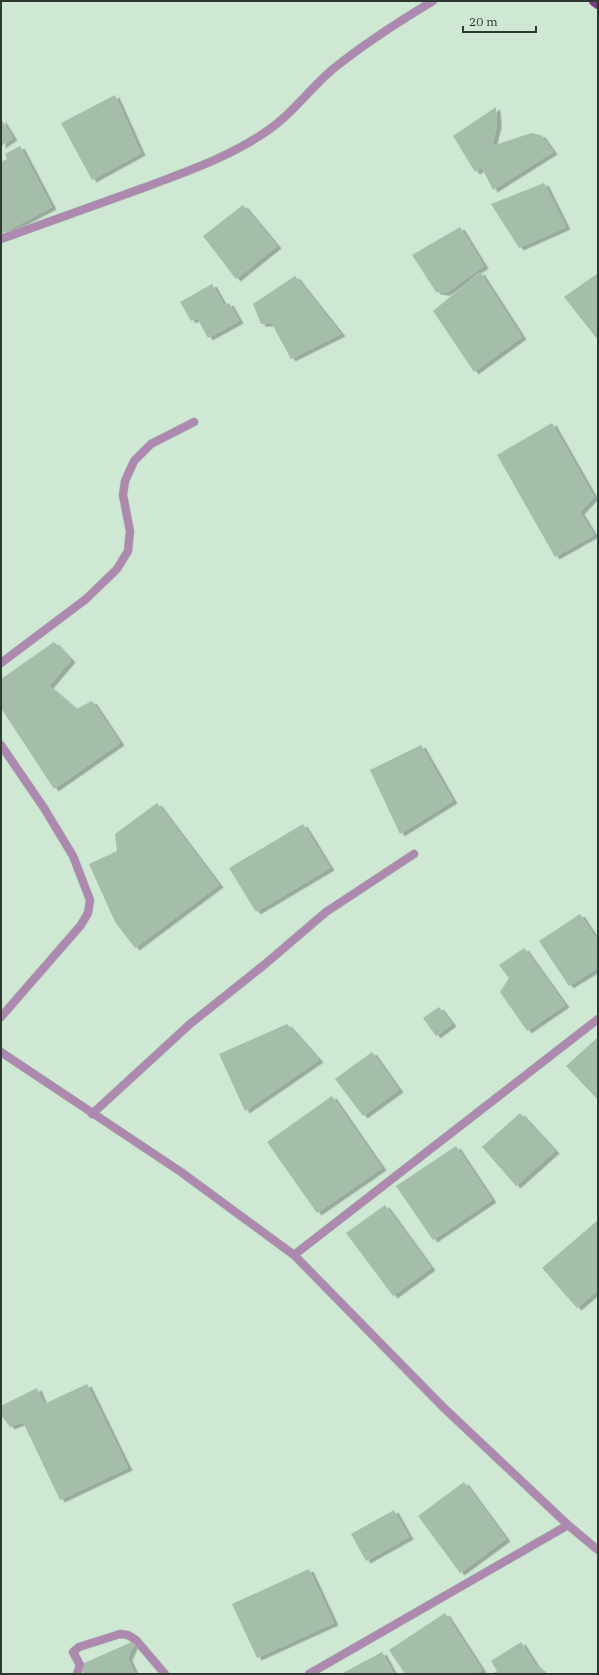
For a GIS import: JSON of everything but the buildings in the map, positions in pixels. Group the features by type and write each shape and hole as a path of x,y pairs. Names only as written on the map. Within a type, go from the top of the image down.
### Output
{"main road":[{"path":"594,1 598,4"}],"street":[{"path":"1,240 185,172 232,152 265,133 286,117 312,88 365,44 432,1"},
{"path":"1,663 86,599 117,568 128,551 130,531 123,495 125,481 134,461 151,444 194,422"},
{"path":"1,745 44,808 73,856 90,900 88,913 81,925 1,1017"},
{"path":"92,1114 190,1024 264,965 326,912 414,854"},
{"path":"294,1255 598,1019"},
{"path":"1,1052 181,1172 294,1255 443,1407 568,1526 598,1550"},
{"path":"309,1674 568,1526"},
{"path":"77,1674 80,1665 73,1652 79,1647 120,1634 128,1635 136,1640 165,1674"}]}
